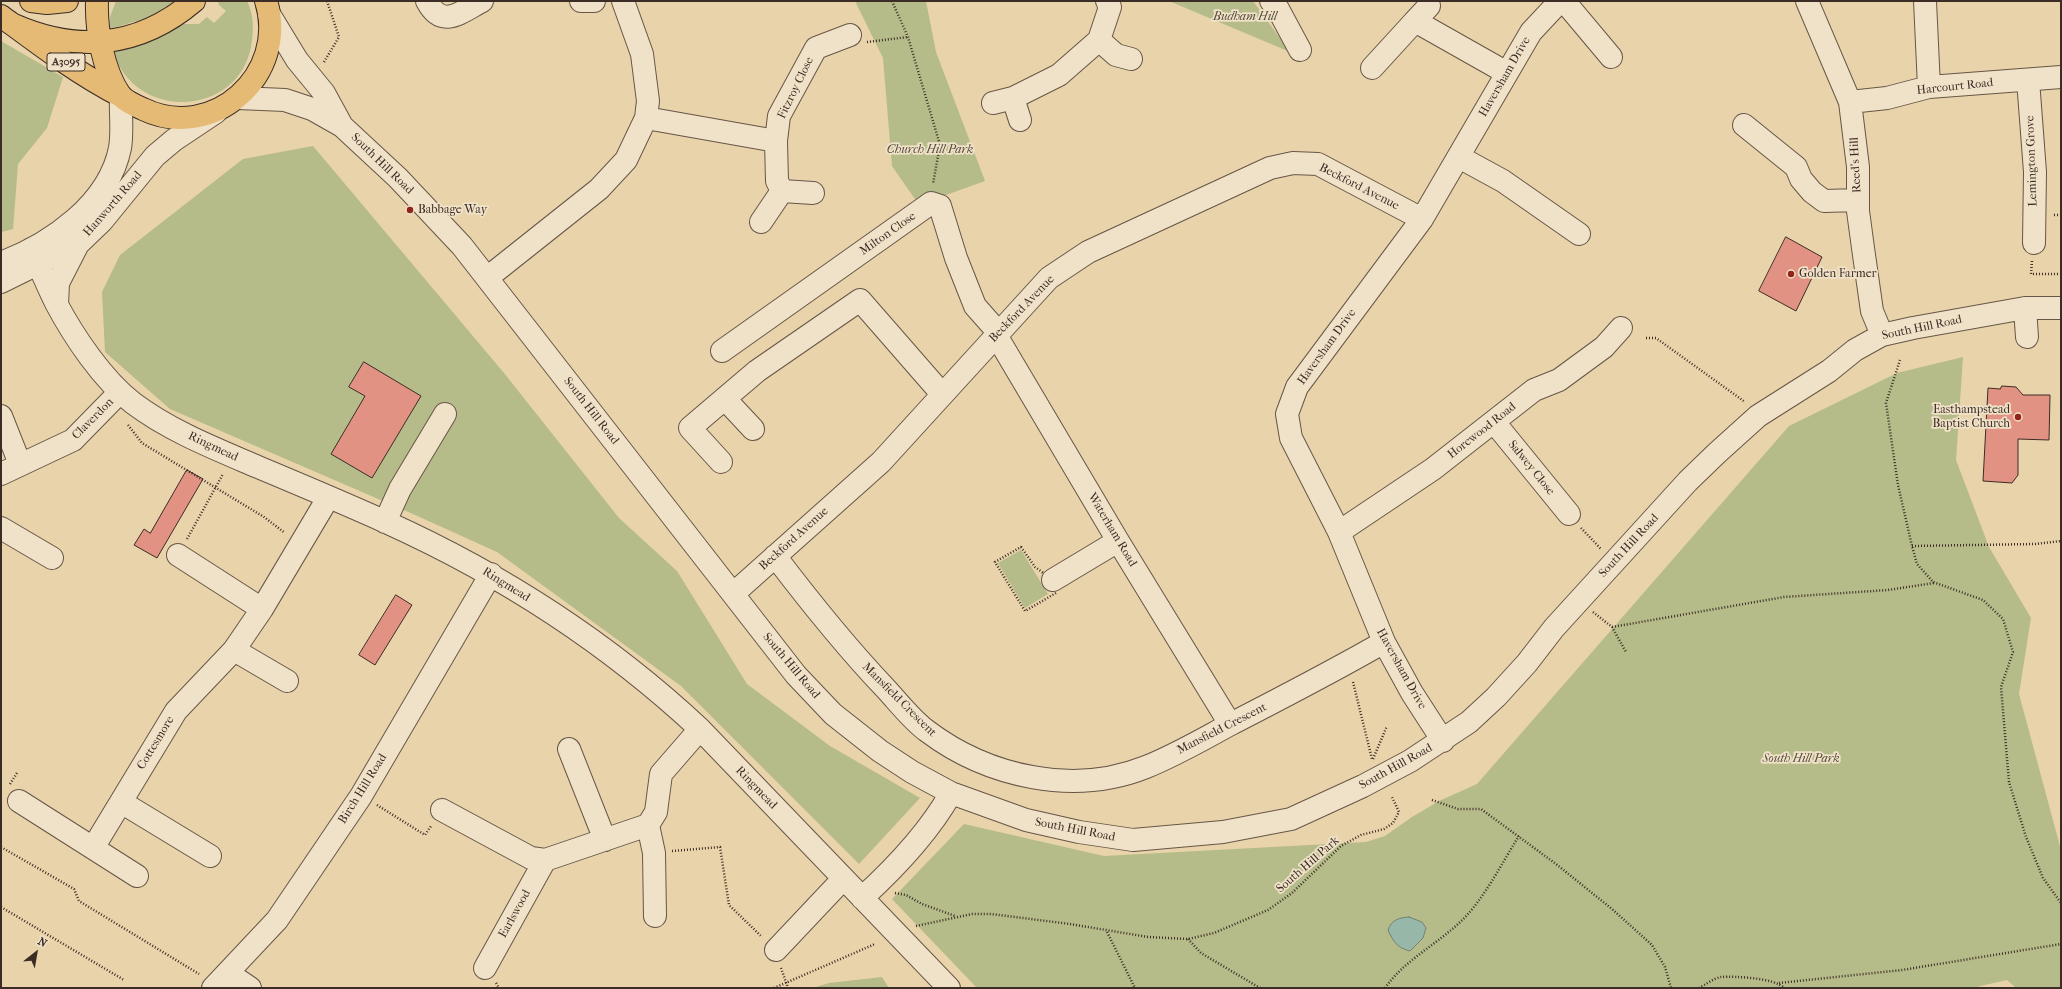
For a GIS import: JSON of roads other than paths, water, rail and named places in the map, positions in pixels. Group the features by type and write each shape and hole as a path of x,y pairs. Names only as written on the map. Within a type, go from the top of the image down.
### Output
{"main road":[{"path":"31,1 47,3 67,1"},
{"path":"97,1 98,20 108,70 121,96 146,111 165,116 186,118 216,112 238,98 255,77 264,60 268,41 267,7"},
{"name":"A3095","path":"7,20 54,40 83,43 102,42 137,34 151,29 176,15 194,1"},
{"name":"A3095","path":"7,20 97,82 121,96"}],"street":[{"path":"427,1 438,16 449,18 482,1"},
{"path":"581,1 594,1"},
{"path":"487,278 599,189 626,160 646,118 648,101 642,54 623,1"},
{"path":"1020,120 1003,101 1059,75 1098,40 1110,7 1107,1"},
{"path":"1271,1 1278,9 1300,50"},
{"name":"Haversham Drive","path":"1443,740 1412,693 1384,642 1339,532 1291,438 1286,414 1297,387 1422,219 1531,32 1560,1"},
{"path":"1564,1 1611,57"},
{"name":"Reed's Hill","path":"1807,1 1850,102 1858,167 1858,200 1872,311 1882,335"},
{"path":"1925,1 1929,87"},
{"name":"South Hill Road","path":"267,7 297,60 324,93 342,126 398,178 462,246 796,675 832,714 880,751 912,772 951,793 1026,820 1079,832 1133,840 1222,832 1291,819 1363,786 1410,761 1470,722 1496,697 1527,663 1554,628 1688,481 1716,453 1805,376 1829,371 1856,350 1882,335 2025,308 2061,308"},
{"path":"1372,68 1422,13 1507,72"},
{"name":"Fitzroy Close","path":"782,191 777,181 776,141 779,116 816,48 855,39"},
{"path":"1098,40 1116,55 1131,59"},
{"name":"Harcourt Road","path":"1850,102 1887,98 1929,87 2061,77"},
{"name":"Lemington Grove","path":"2028,80 2035,172 2034,243"},
{"name":"Hanworth Road","path":"1,282 35,257 45,242 73,221 92,203 112,171 120,149 121,96"},
{"path":"238,98 285,100 312,109 342,126"},
{"name":"Hanworth Road","path":"1,263 35,257 78,244 102,221 155,156 174,140 216,112"},
{"path":"646,118 776,141"},
{"path":"1744,125 1796,167 1801,178 1812,192 1824,201 1858,200"},
{"path":"1459,157 1503,181 1578,234"},
{"name":"Beckford Avenue","path":"733,594 880,462 1049,278 1088,252 1270,168 1293,163 1318,164 1422,219"},
{"path":"761,222 782,191 812,193"},
{"name":"Milton Close","path":"722,351 931,203 940,206 956,258 975,306 997,333"},
{"path":"57,305 58,283 78,244"},
{"name":"Ringmead","path":"35,257 57,305 83,346 120,392 133,403 172,427 220,451 385,522 491,574 619,660 700,729 949,988"},
{"path":"721,462 690,428 757,371 860,300 942,394"},
{"path":"2025,308 2027,337"},
{"name":"Horewood Road","path":"1339,532 1432,470 1534,390 1559,380 1604,346 1620,328"},
{"name":"Waterham Road","path":"997,333 1118,541 1230,724"},
{"name":"Claverdon","path":"1,416 10,469 74,440 120,392"},
{"path":"725,399 753,429"},
{"path":"385,522 400,488 446,414"},
{"name":"Salwey Close","path":"1494,422 1569,514"},
{"name":"Cottesmore","path":"93,848 176,710 234,650 262,609 328,498"},
{"path":"2,532 52,558"},
{"path":"1053,580 1118,541"},
{"path":"178,555 262,609"},
{"name":"Mansfield Crescent","path":"775,556 862,664 926,730 961,754 1004,771 1047,780 1098,781 1145,768 1196,744 1230,724 1295,692 1384,642"},
{"name":"Birch Hill Road","path":"219,982 277,920 361,796 491,574"},
{"path":"234,650 287,681"},
{"path":"442,810 531,858 545,860 648,825 656,812 661,774 700,729"},
{"path":"569,749 605,840"},
{"path":"866,902 935,818 951,793"},
{"path":"19,801 137,876"},
{"path":"121,802 210,856"},
{"path":"648,825 654,853 655,916"},
{"name":"Earlswood","path":"485,968 545,860"},
{"path":"776,950 843,878"},
{"path":"219,982 250,988"}],"place":[{"name":"Babbage Way","path":"410,210"},
{"name":"Golden Farmer","path":"1791,274"},
{"name":"Easthampstead Baptist Church","path":"2018,417"}],"park label":[{"name":"Budham Hill","path":"1245,17"},
{"name":"Church Hill Park","path":"930,150"},
{"name":"South Hill Park","path":"1801,759"}]}
